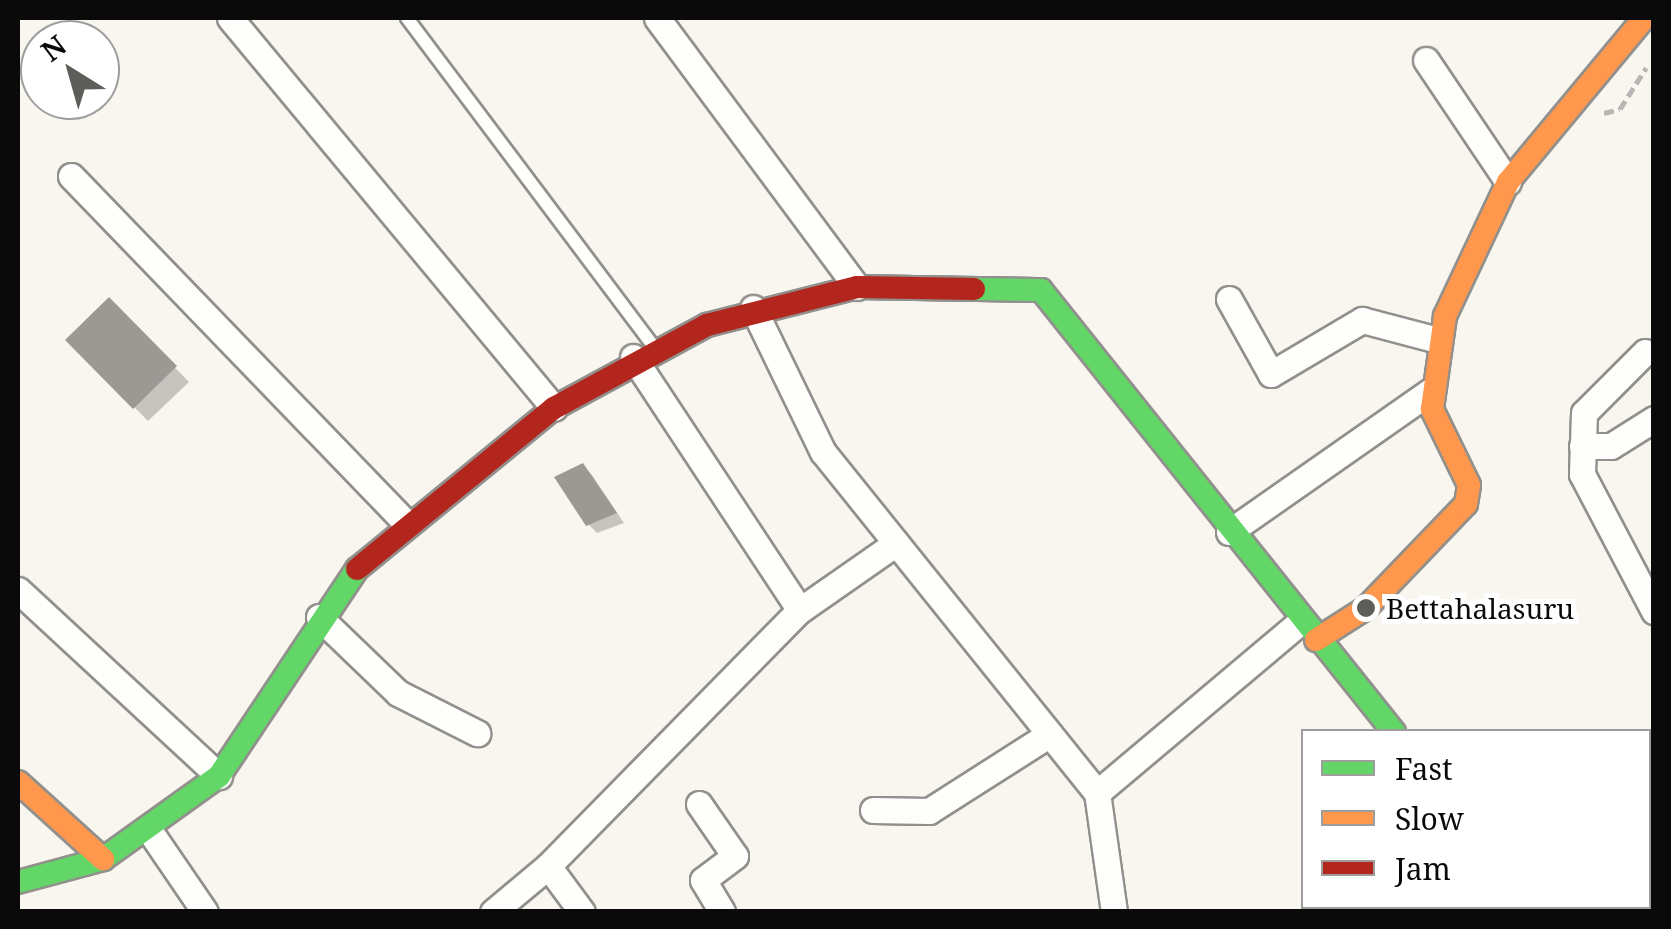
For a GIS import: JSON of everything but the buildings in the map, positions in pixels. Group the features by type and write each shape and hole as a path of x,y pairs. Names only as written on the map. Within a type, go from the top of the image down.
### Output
{"street":[{"path":"230,18 554,408"},
{"path":"657,18 857,287"},
{"path":"1097,793 1308,631 1366,608 1466,504 1469,486 1430,391 1438,340 1508,182 1644,18"},
{"path":"1426,60 1508,182"},
{"path":"72,176 406,523"},
{"path":"18,882 103,858 148,830 218,776 286,686 319,617 406,523 554,408 644,352 753,308 857,287 1041,290 1308,631 1391,729"},
{"path":"1229,299 1272,374 1362,320 1438,340"},
{"path":"753,308 823,452 1097,793 1114,912"},
{"path":"644,352 800,610"},
{"path":"1645,352 1591,399 1582,446 1591,504 1646,579 1654,611"},
{"path":"1230,532 1430,391"},
{"path":"1582,446 1611,446 1654,419"},
{"path":"492,912 548,866 800,610 896,543"},
{"path":"18,590 218,776"},
{"path":"319,617 398,693 477,734"},
{"path":"874,810 929,811 1050,734"},
{"path":"18,782 103,858"},
{"path":"699,804 735,856 703,880 722,912"},
{"path":"148,830 205,912"},
{"path":"548,866 582,912"}],"lane":[{"path":"407,18 644,352"}],"traffic: fast":[{"path":"974,289 1041,290 1392,729"},
{"path":"18,882 103,859 219,776 357,569"}],"traffic: slow":[{"path":"1316,640 1366,608 1466,504 1469,485 1432,409 1445,316 1508,182 1644,18"},
{"path":"18,782 103,859"}],"traffic: jam":[{"path":"357,569 554,408 707,325 857,287 974,289"}],"place":[{"name":"Bettahalasuru","path":"1366,608"}]}
